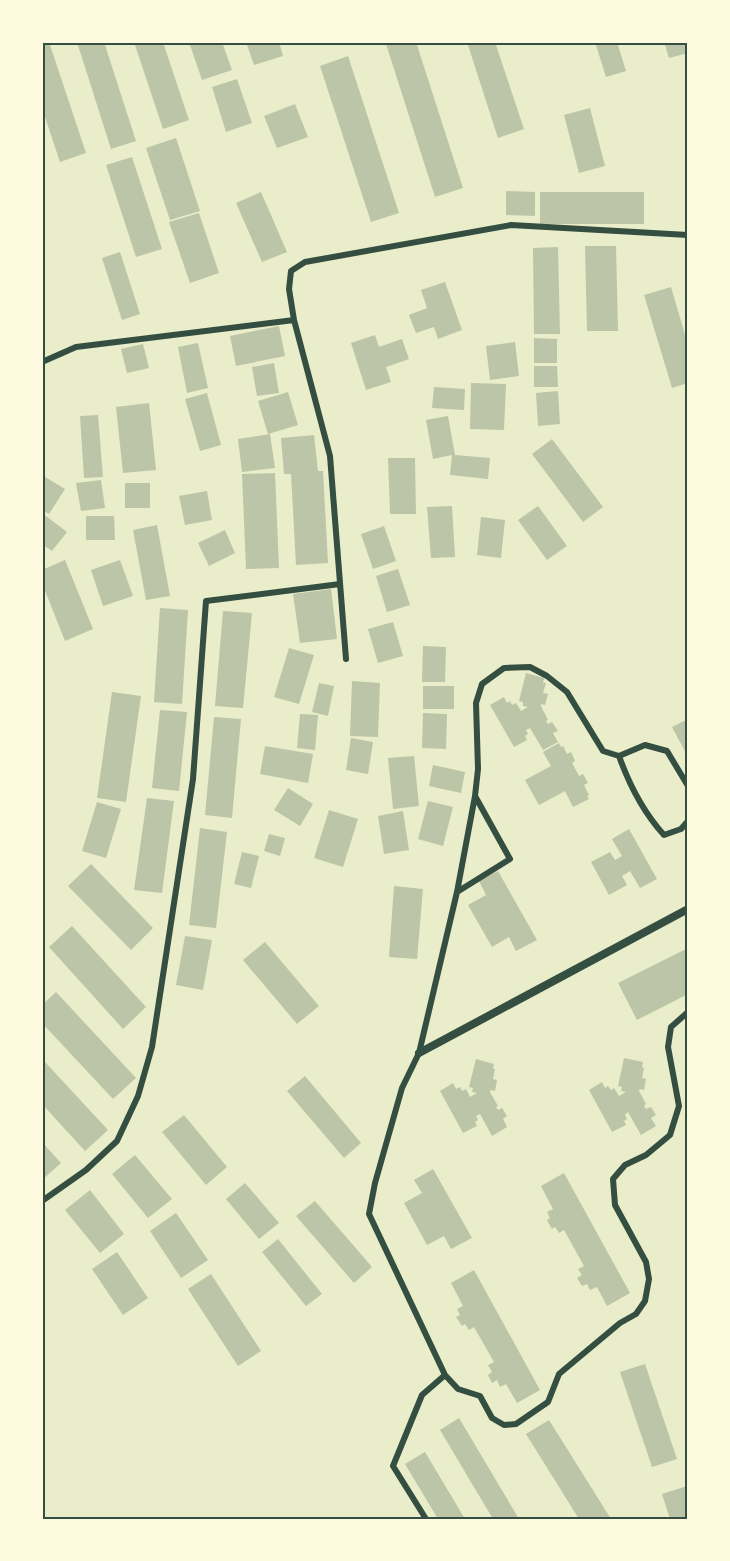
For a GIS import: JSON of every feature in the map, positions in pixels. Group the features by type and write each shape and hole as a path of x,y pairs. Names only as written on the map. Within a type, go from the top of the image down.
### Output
{"street":[{"path":"346,659 330,456 294,320 289,289 291,271 305,262 511,225 688,235"},
{"path":"42,362 76,347 294,320"},
{"path":"42,1202 86,1170 117,1141 138,1096 152,1047 193,778 206,600 340,584"},
{"path":"688,786 667,751 645,745 619,756 603,751 567,692 547,676 530,668 504,668 482,684 476,703 478,769 475,796 457,892 419,1053 402,1088 375,1183 369,1214 445,1375 458,1389 480,1396 492,1418 504,1425 516,1424 548,1402 559,1374 620,1323 636,1314 645,1301 649,1279 646,1262 615,1205 613,1179 625,1165 646,1155 670,1136 679,1106 668,1047 671,1027 688,1012"},
{"path":"619,756 624,771 653,823 664,835 681,830 688,821"},
{"path":"457,892 510,859 475,796"},
{"path":"419,1053 688,909"},
{"path":"426,1519 393,1466 422,1395 445,1375"}],"building":[{"path":"42,42 49,42 86,153 60,162 42,108"},
{"path":"77,42 104,42 136,141 111,149"},
{"path":"134,42 163,42 189,120 163,129"},
{"path":"189,42 222,42 232,70 202,80"},
{"path":"246,42 279,42 283,56 254,65"},
{"path":"416,42 463,188 435,197 386,44"},
{"path":"467,42 495,42 524,129 498,138"},
{"path":"595,42 617,42 626,71 606,77"},
{"path":"664,42 688,42 688,53 669,58"},
{"path":"348,56 399,213 371,222 320,66"},
{"path":"237,79 252,123 226,132 212,87"},
{"path":"295,104 308,137 277,148 264,116"},
{"path":"590,108 605,166 579,173 564,115"},
{"path":"176,138 200,211 170,220 146,148"},
{"path":"132,157 162,249 136,257 106,165"},
{"path":"506,191 535,192 535,216 506,215"},
{"path":"261,192 287,252 262,262 236,203"},
{"path":"540,192 644,192 644,224 540,224"},
{"path":"199,213 219,273 190,283 169,222"},
{"path":"585,246 616,246 618,331 587,331"},
{"path":"558,247 560,334 534,334 533,248"},
{"path":"120,252 140,314 122,320 102,258"},
{"path":"445,282 462,330 438,339 434,327 416,333 409,315 427,308 421,290"},
{"path":"671,287 688,345 688,383 672,388 644,295"},
{"path":"279,326 285,356 236,366 230,336"},
{"path":"375,335 379,347 402,339 409,359 386,367 391,382 366,390 351,343"},
{"path":"534,338 557,339 557,363 534,363"},
{"path":"515,342 519,376 490,380 486,346"},
{"path":"198,343 208,388 187,393 178,347"},
{"path":"143,344 149,368 127,373 121,349"},
{"path":"274,363 279,393 257,396 252,367"},
{"path":"534,366 557,366 558,387 534,387"},
{"path":"471,383 506,384 504,430 470,429"},
{"path":"434,387 465,389 464,410 432,408"},
{"path":"558,391 560,424 538,426 536,393"},
{"path":"288,392 298,425 268,434 258,401"},
{"path":"207,393 221,445 200,451 185,399"},
{"path":"149,403 156,470 123,473 116,407"},
{"path":"98,415 103,477 84,478 80,416"},
{"path":"448,416 455,455 490,458 488,479 450,475 452,455 433,459 426,420"},
{"path":"270,434 275,468 242,472 238,439"},
{"path":"314,435 318,471 323,471 328,563 296,565 291,474 284,474 281,438"},
{"path":"552,439 603,507 583,522 532,454"},
{"path":"388,458 415,458 416,514 390,514"},
{"path":"275,473 279,568 246,569 242,474"},
{"path":"42,475 65,489 49,514 42,510"},
{"path":"101,480 105,508 81,511 76,483"},
{"path":"125,483 150,483 150,508 125,508"},
{"path":"207,491 212,520 185,525 179,496"},
{"path":"452,506 455,557 431,558 427,507"},
{"path":"538,506 567,546 547,560 518,520"},
{"path":"42,513 67,532 52,551 42,544"},
{"path":"86,516 114,516 115,540 86,540"},
{"path":"481,517 505,520 501,558 477,555"},
{"path":"157,525 170,596 146,600 133,530"},
{"path":"384,526 396,561 373,569 361,534"},
{"path":"225,530 235,553 209,566 198,543"},
{"path":"65,560 93,629 65,641 42,583 42,570"},
{"path":"120,560 133,596 103,606 91,570"},
{"path":"398,569 410,605 387,612 376,576"},
{"path":"331,589 337,639 300,643 293,594"},
{"path":"160,608 188,610 182,704 154,702"},
{"path":"223,611 252,613 243,708 215,706"},
{"path":"393,622 403,656 378,663 368,629"},
{"path":"423,646 446,647 445,682 422,682"},
{"path":"289,648 314,655 299,704 274,697"},
{"path":"526,673 544,678 543,683 546,683 543,693 548,694 545,705 541,704 541,706 548,724 552,722 558,731 553,733 558,742 543,750 530,728 526,730 527,740 514,747 490,705 504,697 507,703 510,701 512,705 516,703 521,711 528,707 523,706 523,702 519,701"},
{"path":"352,681 380,683 378,737 350,736"},
{"path":"319,683 334,686 328,716 312,712"},
{"path":"423,686 454,686 454,709 423,709"},
{"path":"112,692 141,696 126,802 97,798"},
{"path":"160,710 187,712 179,791 152,788"},
{"path":"423,713 447,714 446,749 422,748"},
{"path":"300,714 318,715 315,750 297,748"},
{"path":"214,717 241,719 232,818 205,815"},
{"path":"688,719 688,757 672,727"},
{"path":"351,738 373,742 368,774 346,770"},
{"path":"559,743 567,754 571,752 575,761 572,763 579,776 583,774 588,783 584,785 589,799 573,807 565,791 539,805 525,780 551,766 543,752"},
{"path":"265,746 313,754 308,783 260,774"},
{"path":"414,756 419,806 393,809 388,758"},
{"path":"433,765 465,772 461,793 429,786"},
{"path":"288,788 313,804 300,826 274,810"},
{"path":"147,798 174,801 162,893 134,890"},
{"path":"428,801 453,807 443,846 418,839"},
{"path":"97,802 121,809 106,858 82,851"},
{"path":"329,810 358,819 343,867 314,858"},
{"path":"403,811 409,850 384,854 378,816"},
{"path":"200,828 227,832 216,928 189,925"},
{"path":"629,829 657,879 640,888 630,871 622,876 627,885 609,895 591,862 610,852 615,860 622,856 612,839"},
{"path":"269,834 285,838 280,856 264,851"},
{"path":"242,852 259,856 251,888 234,884"},
{"path":"91,864 153,928 131,950 68,886"},
{"path":"498,871 537,940 516,951 509,937 492,947 468,905 486,895 479,881"},
{"path":"394,886 423,889 417,959 389,957"},
{"path":"72,926 146,1007 123,1029 49,947"},
{"path":"185,936 212,940 203,990 176,985"},
{"path":"265,942 319,1006 297,1024 243,960"},
{"path":"688,948 688,994 637,1020 618,983"},
{"path":"56,992 136,1078 113,1099 42,1023 42,1005"},
{"path":"624,1058 643,1062 642,1078 646,1079 644,1090 639,1091 646,1104 644,1106 646,1109 651,1107 656,1115 651,1118 656,1126 641,1135 628,1112 625,1115 627,1119 624,1121 626,1125 612,1132 589,1090 602,1082 605,1088 608,1086 611,1090 614,1088 619,1096 626,1092 621,1091 622,1087 618,1086"},
{"path":"476,1059 494,1064 493,1079 497,1080 495,1091 490,1092 498,1110 502,1108 507,1116 503,1119 507,1127 492,1136 480,1114 476,1116 477,1126 463,1133 440,1091 453,1083 456,1089 460,1087 462,1091 466,1089 470,1097 477,1093 472,1092 473,1088 469,1087"},
{"path":"45,1062 108,1130 85,1151 42,1104 42,1064"},
{"path":"305,1076 361,1143 344,1158 287,1091"},
{"path":"184,1115 227,1167 206,1185 162,1132"},
{"path":"42,1142 61,1163 42,1180"},
{"path":"135,1155 172,1199 148,1218 112,1174"},
{"path":"433,1169 472,1238 451,1249 444,1236 427,1245 404,1203 422,1193 414,1180"},
{"path":"564,1173 630,1293 607,1306 597,1287 590,1290 587,1284 582,1286 577,1278 582,1275 578,1269 584,1266 564,1230 559,1233 555,1227 552,1229 547,1220 550,1218 547,1212 553,1209 541,1186"},
{"path":"245,1183 279,1223 259,1239 226,1199"},
{"path":"90,1190 124,1234 100,1253 65,1210"},
{"path":"315,1201 372,1267 354,1283 296,1216"},
{"path":"176,1213 208,1260 181,1278 150,1231"},
{"path":"278,1239 322,1294 306,1306 262,1252"},
{"path":"117,1252 148,1298 123,1315 92,1269"},
{"path":"474,1270 540,1390 517,1403 506,1384 500,1387 497,1380 492,1383 488,1375 492,1372 488,1365 494,1362 474,1327 469,1330 465,1324 462,1326 456,1317 460,1315 457,1309 463,1306 451,1283"},
{"path":"211,1274 261,1351 238,1366 188,1289"},
{"path":"645,1364 677,1459 652,1467 620,1372"},
{"path":"459,1418 519,1519 493,1519 440,1430"},
{"path":"549,1420 611,1519 579,1519 526,1434"},
{"path":"425,1452 465,1519 438,1519 405,1464"},
{"path":"687,1486 688,1519 670,1519 662,1494"}]}
